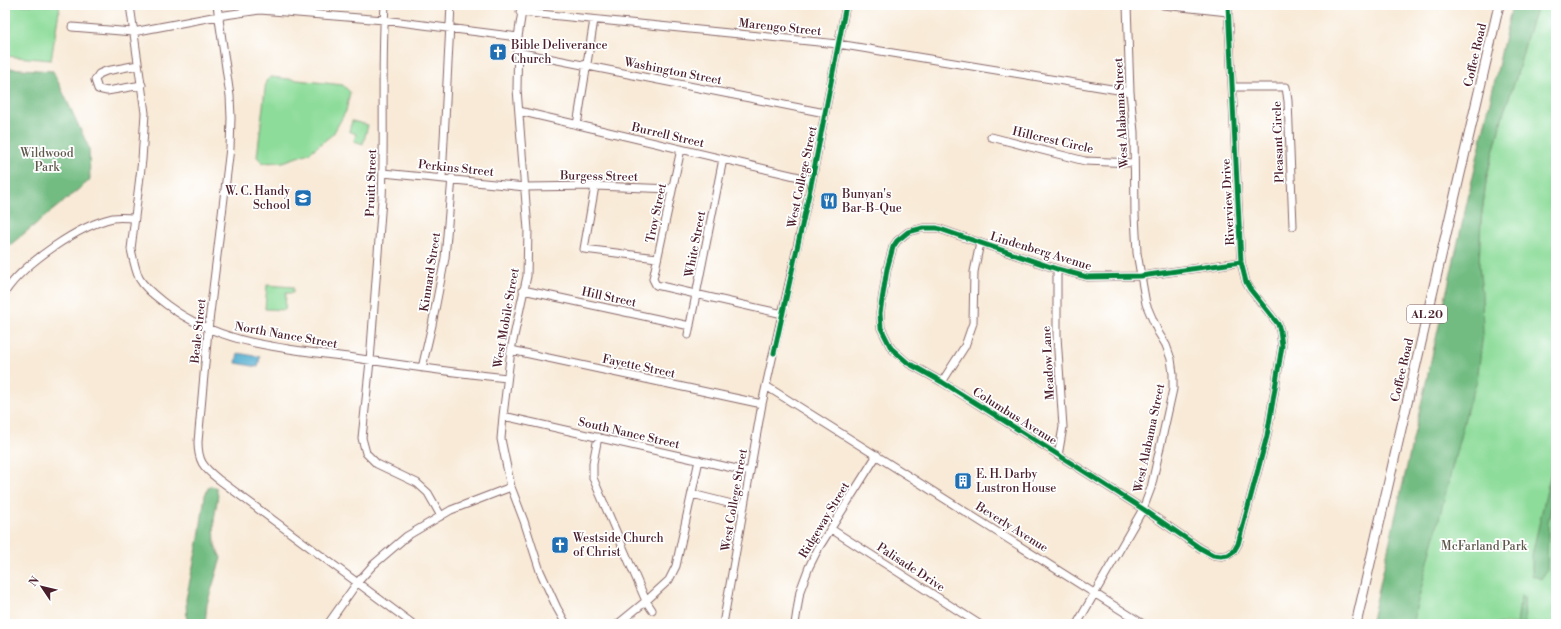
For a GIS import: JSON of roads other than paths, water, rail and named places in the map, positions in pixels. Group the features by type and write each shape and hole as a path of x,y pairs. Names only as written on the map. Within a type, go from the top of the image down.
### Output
{"main road":[{"name":"Coffee Road","path":"1356,624 1499,5"}],"street":[{"name":"North Nance Street","path":"130,5 145,114 144,137 131,248 139,278 146,287 167,305 208,330 248,342 370,361 507,378"},
{"name":"Beale Street","path":"217,5 230,96 230,148 208,330 198,442 200,462 218,479 413,624"},
{"name":"Pruitt Street","path":"385,5 382,87 384,172 370,361 362,438 366,453 377,464 418,483 428,493 441,516"},
{"path":"442,178 447,110 451,5"},
{"name":"West College Street","path":"723,624 762,404 812,180 846,5"},
{"name":"West Alabama Street","path":"1077,624 1096,594 1143,509 1152,488 1170,404 1173,374 1168,352 1146,304 1137,253 1134,132 1130,92 1127,5"},
{"path":"1163,5 1228,8"},
{"name":"Riverview Drive","path":"1228,8 1241,262 1246,282 1250,289 1278,324 1282,346 1267,436 1249,508 1236,548"},
{"name":"Marengo Street","path":"521,9 594,20 838,44 1130,92"},
{"name":"West Mobile Street","path":"521,9 517,52 519,111 528,230 527,276 511,350 501,439 511,487 540,571 566,624"},
{"path":"72,27 133,32 218,16 260,10 384,20 518,37"},
{"path":"577,125 594,20"},
{"name":"Washington Street","path":"517,52 825,113"},
{"path":"138,65 106,71 99,74 95,80 98,89 107,91 142,85"},
{"name":"Pleasant Circle","path":"1233,87 1286,87 1288,101 1293,226"},
{"name":"Burrell Street","path":"519,111 812,180"},
{"name":"Hillcrest Circle","path":"991,136 1085,162 1134,163"},
{"name":"Troy Street","path":"681,149 653,279 656,285 696,294"},
{"name":"White Street","path":"688,335 723,158"},
{"name":"Perkins Street","path":"384,172 452,178 525,187"},
{"name":"Kinnard Street","path":"422,368 445,258 452,178"},
{"path":"595,186 584,248 657,258"},
{"name":"Burgess Street","path":"525,187 595,186 672,189"},
{"path":"5,292 16,277 27,267 64,240 112,218 135,218"},
{"name":"Lindenberg Avenue","path":"908,232 923,228 938,228 1087,278 1140,276 1241,262"},
{"name":"Columbus Avenue","path":"908,232 897,241 890,255 880,306 881,328 887,342 896,354 908,363 942,382 1143,509 1200,548 1213,555 1221,556 1228,555 1236,548"},
{"path":"942,382 965,346 973,323 974,272 980,243"},
{"name":"Meadow Lane","path":"1057,269 1057,336 1063,426 1058,456"},
{"name":"Hill Street","path":"523,290 690,326"},
{"path":"696,294 783,314"},
{"name":"Fayette Street","path":"511,350 762,404"},
{"name":"Beverly Avenue","path":"766,386 1143,624"},
{"name":"South Nance Street","path":"503,416 750,472"},
{"path":"598,437 593,463 593,478 646,601 652,610"},
{"name":"Ridgeway Street","path":"794,624 800,592 809,567 818,549 877,455"},
{"path":"618,624 669,580 676,566 699,460"},
{"path":"328,624 357,583 373,565 407,536 458,507 511,487"},
{"path":"692,494 744,507"},
{"name":"Palisade Drive","path":"831,529 979,624"}],"water":[{"path":"238,353 260,357 258,367 236,363"}],"place":[{"name":"Bible Deliverance Church","path":"498,52"},
{"name":"W. C. Handy School","path":"303,198"},
{"name":"Bunyan's Bar-B-Que","path":"829,201"},
{"name":"E. H. Darby Lustron House","path":"963,481"},
{"name":"Westside Church of Christ","path":"560,545"}],"park label":[{"name":"Wildwood Park","path":"47,160"},
{"name":"McFarland Park","path":"1484,546"}]}
